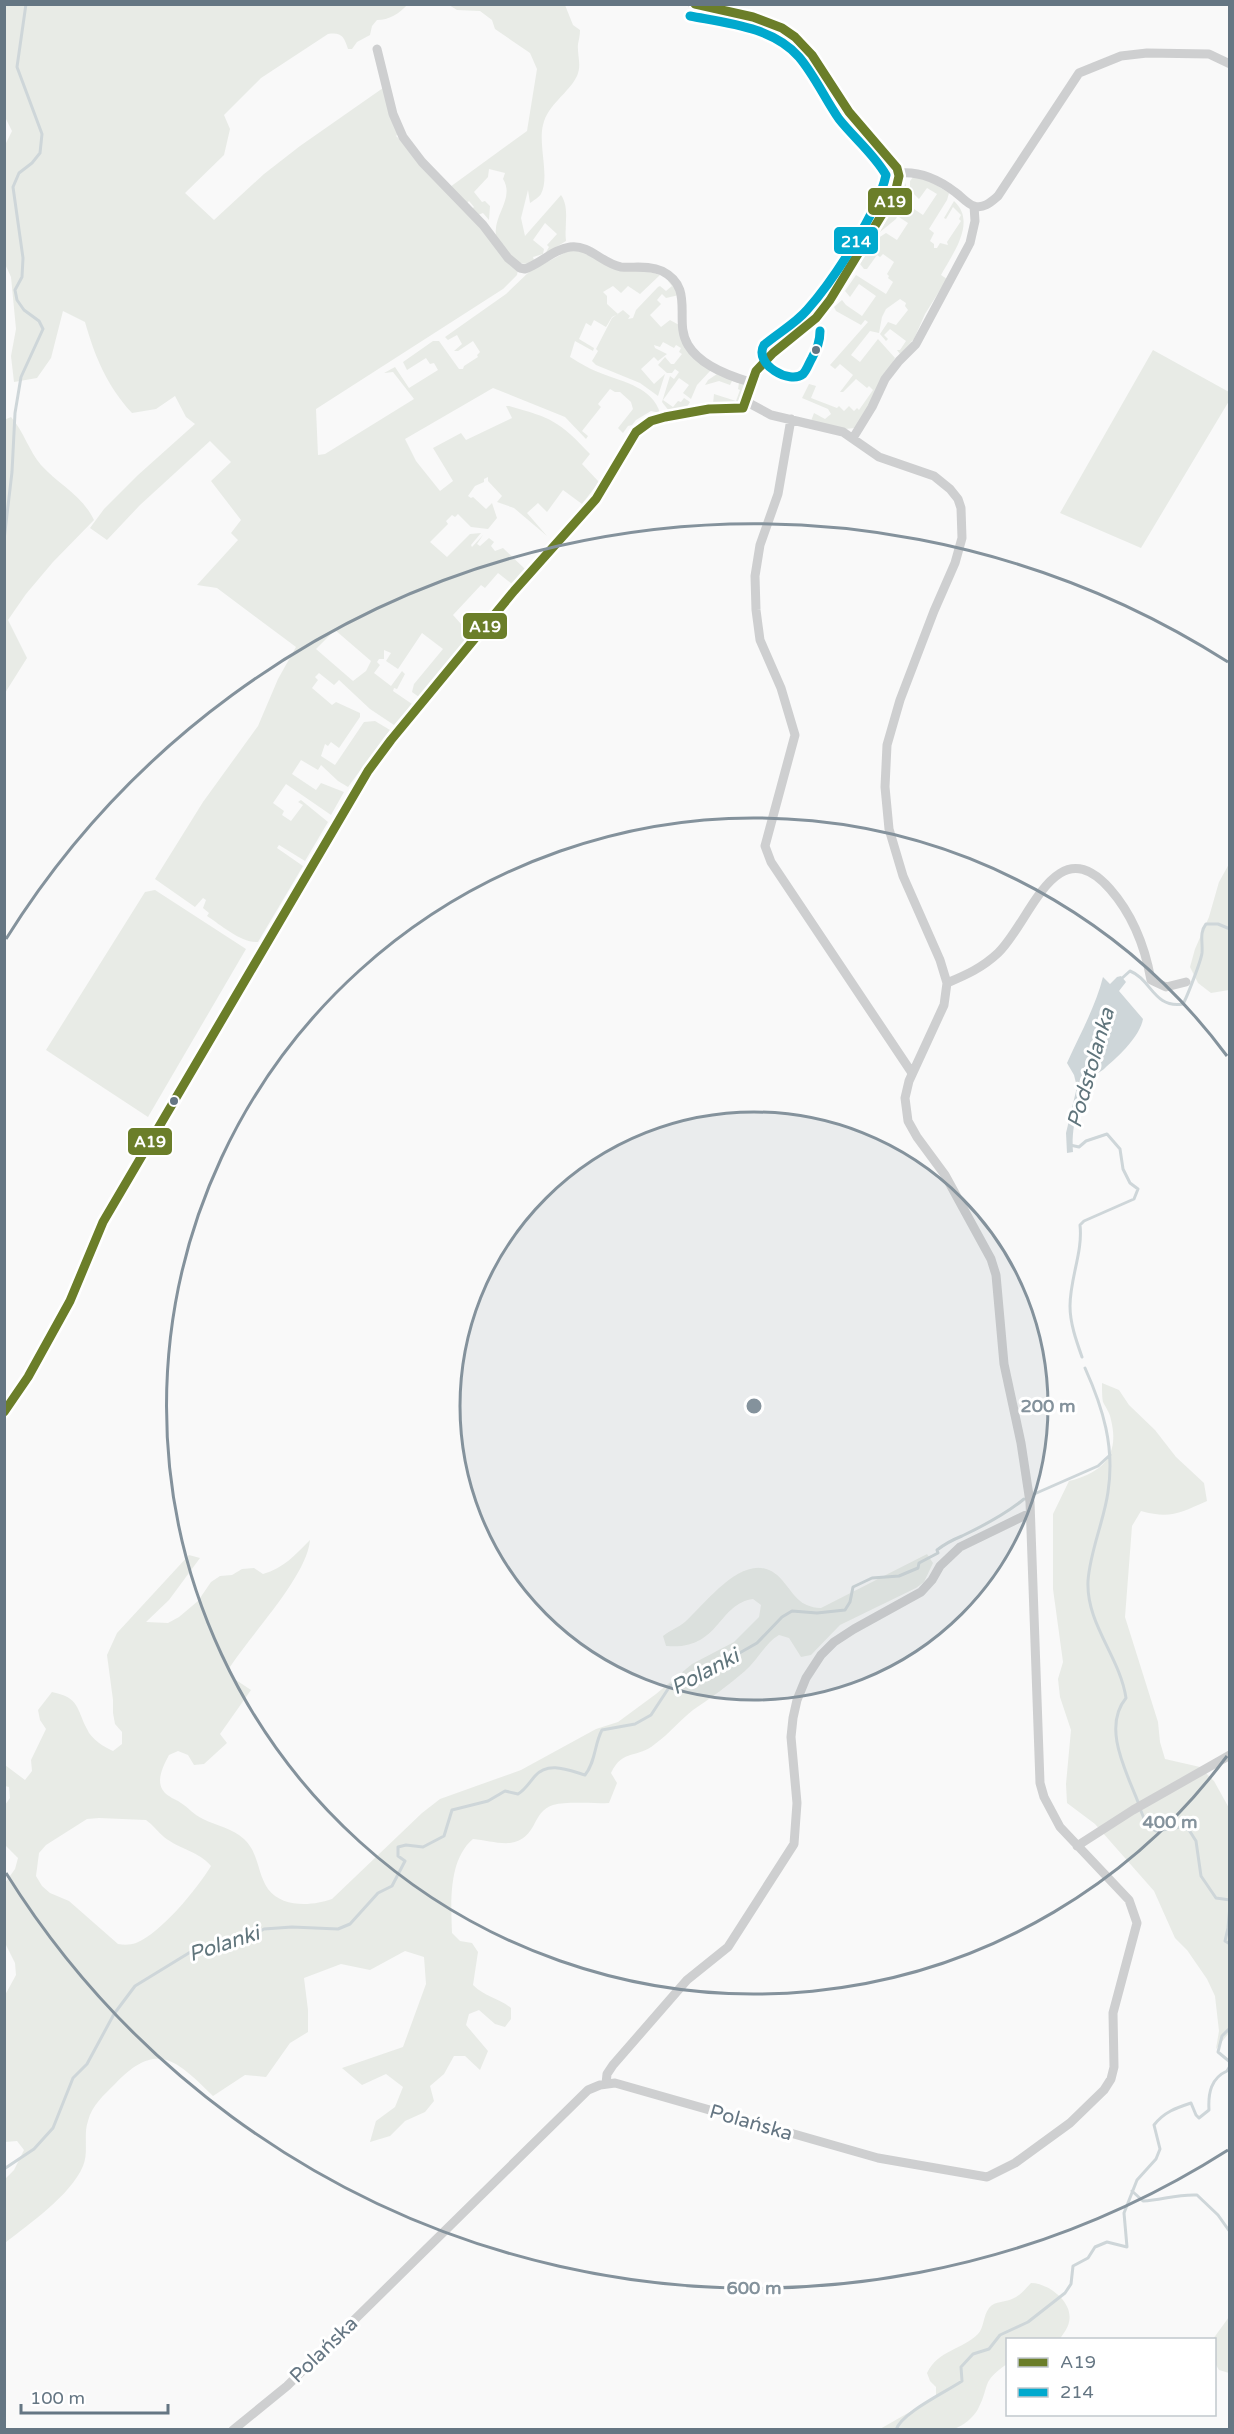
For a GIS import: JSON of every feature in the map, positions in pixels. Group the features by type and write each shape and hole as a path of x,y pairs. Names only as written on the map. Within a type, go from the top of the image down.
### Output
{"street":[{"path":"692,4 753,17 773,25 800,42 813,56 848,111 899,173"},
{"path":"377,49 393,114 404,137 422,162 483,225 514,264 525,269 559,251 573,247 591,252 618,267 649,268 664,272 680,288 684,337 689,348 718,370 750,382"},
{"path":"899,173 915,172 943,183 974,206 987,206 998,196 1079,73 1121,56 1147,53 1209,54 1230,64"},
{"path":"4,1413 28,1377 70,1300 103,1222 368,771 514,591 596,499 636,432 651,421 665,417 709,409 741,409 747,402 750,382 760,366 806,328 827,305 893,197 899,173"},
{"path":"853,438 872,407 885,379 916,344 970,243 975,221 974,206"},
{"path":"747,402 771,415 843,432 879,457 934,476 958,499 961,508 962,538 955,563 900,700 887,746 885,787 889,829 903,876 940,960 947,983 976,971 1000,952 1035,897 1064,869 1074,867 1098,876 1115,895 1132,921 1147,959 1151,980 1166,987 1186,982"},
{"path":"791,419 778,494 760,545 755,576 760,640 781,688 795,735 765,846 771,862 912,1073"},
{"name":"Polańska","path":"233,2430 287,2386 588,2091 615,2083 878,2158 987,2178 1015,2163 1070,2123 1104,2090 1113,2073 1113,2013 1137,1923 1129,1900 1060,1827 1044,1797 1040,1783 1030,1513 1022,1443 1004,1364 996,1275 991,1259 945,1175 916,1137 908,1120 905,1098 912,1073 944,1005 947,983"},
{"path":"606,2085 607,2074 613,2065 654,2016 687,1980 728,1947 794,1844 797,1828 797,1803 791,1737 793,1718 806,1678 821,1655 834,1642 854,1629 921,1592 932,1580 940,1566 960,1547 1030,1513"},
{"path":"1077,1846 1133,1810 1230,1755"}],"shaded area":[{"path":"408,4 394,16 377,20 372,26 370,35 357,42 352,49 348,49 344,38 328,34 261,78 224,115 230,129 224,155 185,193 214,220 264,174 383,88 398,134 396,136 518,270 517,275 503,289 316,409 318,455 325,454 414,399 393,372 384,373 395,367 409,388 438,370 434,363 430,364 426,358 407,370 403,362 433,341 439,341 459,369 463,369 478,357 480,352 473,341 458,351 454,351 462,344 457,335 448,340 445,337 506,294 530,271 572,249 660,275 640,294 628,286 621,293 613,286 603,292 607,296 607,304 618,314 612,317 606,327 594,320 591,326 586,323 579,339 594,348 593,351 575,341 570,357 594,370 637,387 651,397 660,413 651,411 628,426 623,433 618,428 633,409 631,402 620,392 610,389 598,404 601,407 582,431 588,436 586,439 565,417 493,388 405,439 416,461 440,491 453,481 433,448 461,433 466,440 512,418 506,406 509,406 535,414 562,427 590,454 582,464 599,482 582,504 563,490 547,512 538,503 527,513 547,536 514,508 497,502 502,496 488,481 488,477 484,479 484,482 475,486 468,496 473,497 486,509 492,503 497,518 488,529 471,527 458,514 455,517 452,515 446,521 448,524 430,542 447,557 470,534 481,533 471,545 472,547 483,535 477,544 480,546 489,538 494,542 491,546 495,551 503,548 525,569 512,584 498,573 485,588 481,585 453,615 470,634 419,697 412,692 414,684 443,649 422,633 398,669 386,661 391,653 384,650 384,659 379,659 377,662 380,665 374,673 391,686 402,671 405,674 397,689 394,688 393,691 412,704 394,725 370,709 339,680 334,685 319,673 315,677 318,680 312,688 332,705 336,702 360,713 360,717 339,748 331,742 328,746 325,744 321,756 335,765 364,722 375,721 390,730 348,787 321,765 318,770 301,760 292,774 316,790 321,783 344,792 331,815 286,784 273,803 284,811 282,815 291,821 303,805 298,802 301,800 328,822 305,861 279,845 277,848 303,866 258,942 238,937 207,916 209,913 203,908 206,900 203,898 195,907 155,879 203,802 258,726 278,679 296,647 217,588 197,585 238,540 231,533 241,520 211,481 231,462 210,441 140,505 107,540 90,528 104,509 138,475 195,424 186,417 175,396 156,409 132,413 123,403 103,370 85,322 63,311 51,358 37,378 14,382 11,356 16,329 11,277 5,264 5,145 12,131 5,117 5,5","holes":["335,630 371,661 366,671 353,681 316,649"]},
{"path":"449,5 565,5 573,25 580,30 577,76 549,111 543,125 543,187 540,195 530,203 528,190 521,218 525,236 561,195 566,211 566,241 545,254 549,247 547,245 557,234 545,223 533,240 544,249 543,254 533,257 535,263 524,264 515,260 496,235 498,220 507,193 503,179 505,173 489,169 488,177 474,192 482,202 485,201 490,206 489,220 483,213 478,215 472,209 474,207 469,201 467,203 450,187 527,131 537,69 530,53 495,29 492,20 480,11 457,10"},
{"path":"914,176 922,176 949,193 929,229 934,233 930,241 934,244 934,248 937,248 940,243 948,245 947,242 961,221 959,219 961,215 953,207 946,219 944,218 954,201 961,209 963,228 961,238 941,275 947,279 925,314 914,339 900,354 897,350 900,350 906,341 890,329 884,335 888,339 886,341 880,334 888,322 896,325 908,310 906,303 900,299 886,309 879,333 870,331 851,355 860,362 878,339 895,358 855,428 845,429 811,421 814,413 825,419 831,414 828,409 802,398 809,384 816,386 811,398 837,408 839,406 844,411 849,406 854,411 857,408 859,410 873,390 856,379 843,392 840,392 853,375 840,364 835,369 830,365 868,322 865,320 861,325 836,311 834,307 842,300 862,316 876,296 859,284 850,297 845,291 856,275 886,294 893,282 887,274 894,262 883,254 880,257 877,255 867,269 860,264 875,240 886,233 897,240 908,223 899,217 900,210 896,219 880,232 906,183 906,194 902,205 923,215 937,194 927,188 919,199 910,190 910,181"},
{"path":"670,280 679,295 666,298 662,294 657,300 661,304 650,315 661,327 670,320 679,325 682,338 711,370 697,385 691,399 683,393 689,385 679,378 663,400 673,407 684,398 690,402 687,407 669,411 662,402 670,376 674,379 679,372 675,369 672,373 667,373 658,365 665,357 671,364 674,364 682,354 679,352 681,348 676,345 674,348 663,342 660,347 654,345 655,348 667,354 658,361 654,357 641,369 654,384 665,374 658,396 640,383 596,365 592,361 612,318 623,310 630,316 628,319 633,318 636,310 658,287 666,291 672,286 668,281"},
{"path":"1153,350 1229,392 1229,401 1141,548 1060,513"},
{"path":"717,374 745,385 742,398 737,404 713,404 714,394 736,401 740,390 738,389 739,383 732,381 730,385 719,381 705,385"},
{"path":"11,417 41,465 77,497 94,520 53,562 8,620 27,658 5,693 4,420"},
{"path":"1229,864 1229,990 1211,993 1198,983 1190,967 1209,917 1219,882"},
{"path":"155,890 246,949 148,1117 46,1050 145,892"},
{"path":"1102,1383 1119,1390 1129,1405 1155,1430 1176,1457 1204,1483 1207,1501 1168,1515 1141,1511 1132,1526 1125,1617 1158,1722 1165,1759 1200,1767 1214,1781 1229,1808 1229,2033 1216,2049 1219,2031 1215,1996 1207,1979 1187,1950 1175,1938 1154,1891 1095,1824 1067,1803 1066,1784 1071,1730 1060,1697 1058,1679 1063,1662 1053,1589 1053,1514 1069,1481 1081,1478 1099,1468 1110,1453 1113,1433 1110,1415 1103,1402"},
{"path":"310,1540 307,1554 289,1587 230,1667 233,1678 251,1690 220,1734 227,1743 204,1764 194,1765 188,1755 178,1751 169,1755 160,1777 161,1787 170,1797 197,1816 244,1839 253,1850 268,1889 281,1900 298,1904 332,1899 422,1813 440,1799 521,1770 596,1729 618,1722 692,1664 734,1642 759,1617 761,1605 753,1599 732,1609 708,1635 697,1641 684,1646 666,1646 663,1636 684,1623 718,1589 744,1571 757,1568 770,1570 802,1603 821,1608 927,1554 933,1563 924,1582 840,1625 811,1655 801,1657 789,1638 779,1635 774,1638 745,1671 693,1710 649,1749 626,1757 616,1765 611,1773 617,1783 609,1803 553,1805 541,1813 530,1831 519,1841 510,1843 473,1839 459,1858 455,1870 452,1933 460,1941 472,1943 478,1952 473,1985 511,2008 511,2019 505,2027 495,2024 479,2010 469,2014 466,2025 488,2051 480,2070 465,2056 454,2056 444,2074 430,2086 434,2101 425,2112 405,2121 390,2136 370,2142 376,2121 395,2107 403,2087 386,2074 362,2085 342,2068 403,2047 426,1984 424,1957 405,1951 370,1970 341,1964 304,1978 308,2032 290,2043 266,2077 245,2075 213,2096 188,2073 166,2060 155,2059 143,2062 130,2070 92,2110 87,2126 85,2161 77,2177 59,2198 5,2243 5,2179 14,2170 24,2150 17,2141 5,2142 4,1997 16,1975 15,1963 5,1943 5,1883 15,1869 18,1858 5,1845 5,1805 10,1798 9,1787 5,1786 5,1765 25,1780 32,1771 31,1760 46,1729 40,1720 38,1710 52,1692 68,1697 76,1705 89,1733 98,1742 113,1751 122,1744 122,1732 115,1724 113,1713 107,1655 117,1633 189,1555 200,1558 169,1600 146,1622 168,1623 198,1601 211,1582 220,1576 254,1568 263,1574 289,1560","holes":["87,1819 146,1820 164,1837 201,1857 211,1866 188,1898 156,1930 136,1943 118,1944 69,1901 50,1893 42,1886 36,1876 39,1853 46,1845"]},
{"path":"1031,2283 1038,2284 1052,2290 1064,2301 1070,2315 1067,2329 1061,2338 1006,2338 1006,2365 989,2380 982,2401 974,2415 957,2428 929,2431 880,2429 936,2397 936,2387 930,2381 927,2373 932,2365 937,2359 978,2334 991,2305 1011,2300"},
{"path":"1229,2317 1229,2373 1219,2370 1216,2365 1216,2338 1214,2338"}],"water":[{"path":"1121,976 1126,982 1119,991 1143,1019 1138,1032 1128,1045 1089,1084 1077,1112 1073,1133 1073,1152 1067,1153 1066,1133 1077,1087 1074,1075 1067,1063 1092,1010 1103,977 1110,984"}],"waterway":[{"path":"4,540 12,472 15,413 21,377 43,329 39,321 24,310 17,300 15,290 22,277 23,258 13,187 19,173 40,153 42,134 17,67 26,4"},
{"name":"Podstolanka","path":"1120,980 1130,971 1143,980 1165,1002 1183,1004 1201,957 1204,927 1206,924 1218,924 1230,929"},
{"name":"Podstolanka","path":"1070,1145 1079,1147 1086,1141 1107,1134 1120,1149 1123,1169 1130,1183 1138,1189 1134,1199 1084,1221 1080,1225 1080,1245 1072,1285 1070,1312 1082,1357"},
{"name":"Podstolanka","path":"1085,1368 1102,1413 1110,1459 1106,1503 1089,1570 1089,1597 1092,1612 1123,1683 1126,1698 1119,1710 1116,1735 1118,1749 1138,1802"},
{"name":"Polanki","path":"1032,1495 1098,1466 1110,1455"},
{"name":"Polanki","path":"4,2169 34,2149 53,2128 73,2078 87,2064 114,2014 135,1986 197,1948 215,1943 242,1941 264,1929 292,1927 338,1929 350,1924 378,1893 392,1886 405,1861 398,1856 398,1847 406,1845 423,1847 444,1836 452,1810 488,1801 505,1791 518,1794 540,1771 546,1769 565,1769 585,1775 589,1770 602,1730 635,1724 651,1715 670,1686 693,1674 715,1667 757,1643 782,1617 792,1611 817,1613 845,1610 850,1602 853,1587 872,1578 899,1576 918,1568 919,1563 938,1553 937,1550 943,1545 1010,1510 1024,1499"},
{"name":"Podstolanka","path":"1141,1811 1147,1826 1156,1831 1182,1827 1189,1830 1196,1841 1201,1876 1216,1898 1230,1900"},
{"name":"Podstolanka","path":"1230,1906 1225,1941 1230,1944"},
{"path":"1230,2016 1230,2024"},
{"path":"1230,2028 1222,2036 1218,2052 1230,2062"},
{"path":"896,2430 900,2423 915,2410 962,2381 961,2367 973,2354 989,2349 1000,2335 1028,2322 1065,2293 1071,2284 1073,2266 1088,2258 1095,2247 1107,2242 1127,2247 1124,2213 1137,2180 1156,2159 1160,2149 1154,2125 1166,2114 1191,2103 1199,2118 1209,2110 1210,2092 1214,2082 1230,2066"},
{"path":"1132,2191 1143,2201 1197,2195 1218,2215 1230,2232"}],"transit line":[{"name":"A19","path":"4,1412 28,1377 70,1301 103,1222 368,771 514,591 596,499 636,432 651,421 665,417 709,409 743,408 756,371 773,353 816,318 830,300 895,193 899,176 897,168 849,112 812,55 795,37 782,28 753,17 695,4"},
{"name":"214","path":"690,16 749,28 776,39 788,47 805,64 839,119 876,160 886,175 874,208 853,246 818,297 802,315 764,345 762,352 764,359 774,371 782,375 797,377 807,368 817,348 820,331"}]}
